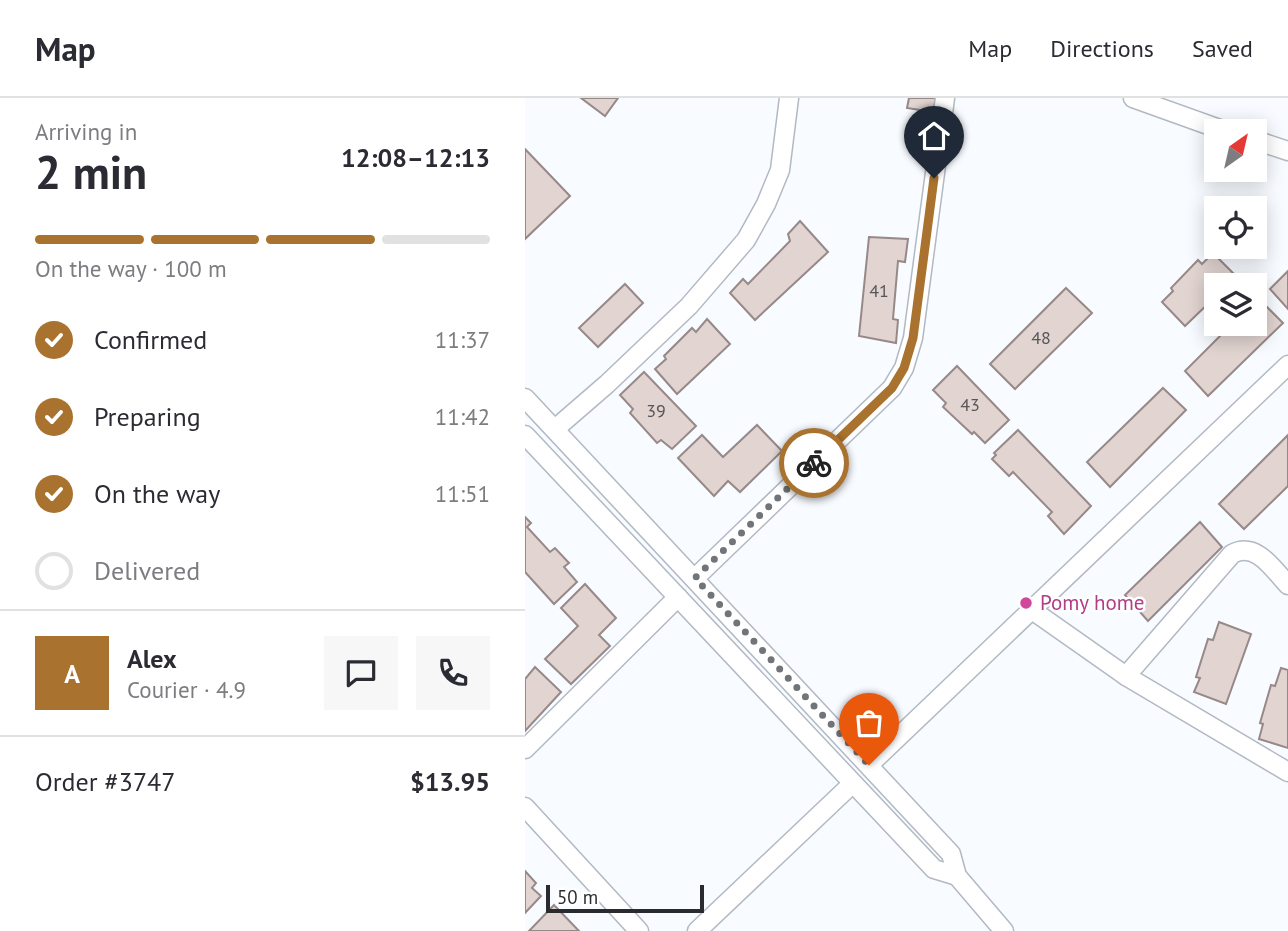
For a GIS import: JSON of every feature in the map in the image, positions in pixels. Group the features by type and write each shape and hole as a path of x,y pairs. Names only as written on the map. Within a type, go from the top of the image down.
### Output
{"street":[{"path":"555,429 689,306 746,240 766,204 780,170 789,98"},
{"path":"695,578 892,388 904,368 913,338 945,98"},
{"path":"1133,98 1204,123"},
{"path":"1267,144 1288,150"},
{"path":"869,765 1288,365"},
{"path":"525,398 951,854 957,876 1004,931"},
{"path":"525,435 935,869 957,876"},
{"path":"1126,676 1232,554 1240,550 1253,551 1288,584"},
{"path":"525,749 678,597"},
{"path":"1031,610 1126,676 1288,772"},
{"path":"698,931 852,784"},
{"path":"525,807 639,931"},
{"path":"935,869 951,854"}],"building":[{"path":"581,98 618,98 605,116"},
{"path":"909,98 936,98 933,112 907,108"},
{"path":"525,149 570,196 525,239"},
{"path":"800,221 828,252 755,320 730,293 743,279 748,284 790,241 788,234"},
{"path":"869,237 908,239 905,262 898,261 893,319 898,320 896,343 859,336"},
{"path":"1207,259 1219,259 1233,273 1204,273 1204,308 1185,326 1162,302 1173,291 1171,288 1198,260 1202,264"},
{"path":"1288,271 1288,309 1270,289"},
{"path":"625,284 643,303 598,347 579,328"},
{"path":"1066,288 1092,313 1015,389 990,364"},
{"path":"1267,307 1283,323 1208,396 1185,371 1220,336 1267,336"},
{"path":"707,319 730,344 677,394 655,369 692,328 696,332"},
{"path":"957,366 1009,420 985,443 943,407 946,403 933,390"},
{"path":"644,372 696,426 672,449 661,440 657,443 630,413 633,409 620,395"},
{"path":"1163,388 1186,410 1110,487 1087,462"},
{"path":"757,425 782,451 740,492 728,481 714,496 678,458 702,435 723,457"},
{"path":"1018,430 1091,506 1064,534 1048,516 1052,512 1013,472 1009,476 992,459 996,455 994,453"},
{"path":"1288,435 1288,486 1244,529 1219,504"},
{"path":"525,517 531,523 527,527 550,552 555,548 569,563 564,567 577,582 554,604 525,572"},
{"path":"1200,522 1222,547 1148,621 1125,595"},
{"path":"585,584 616,618 599,635 610,646 571,684 545,659 578,626 561,608"},
{"path":"1219,622 1251,634 1226,704 1194,692 1200,678 1196,677 1208,639 1213,640"},
{"path":"535,667 561,692 525,731 525,679"},
{"path":"1281,668 1288,670 1288,748 1259,739 1263,724 1260,723 1271,685 1275,686"},
{"path":"525,871 536,883 532,888 541,896 525,913"},
{"path":"554,905 579,931 529,931"}],"way so far":[{"path":"814,463 695,578 869,765"}],"place":[{"name":"Pomy home","path":"1026,603"}],"route":[{"path":"814,463 892,388 904,368 913,338 934,178"}]}
